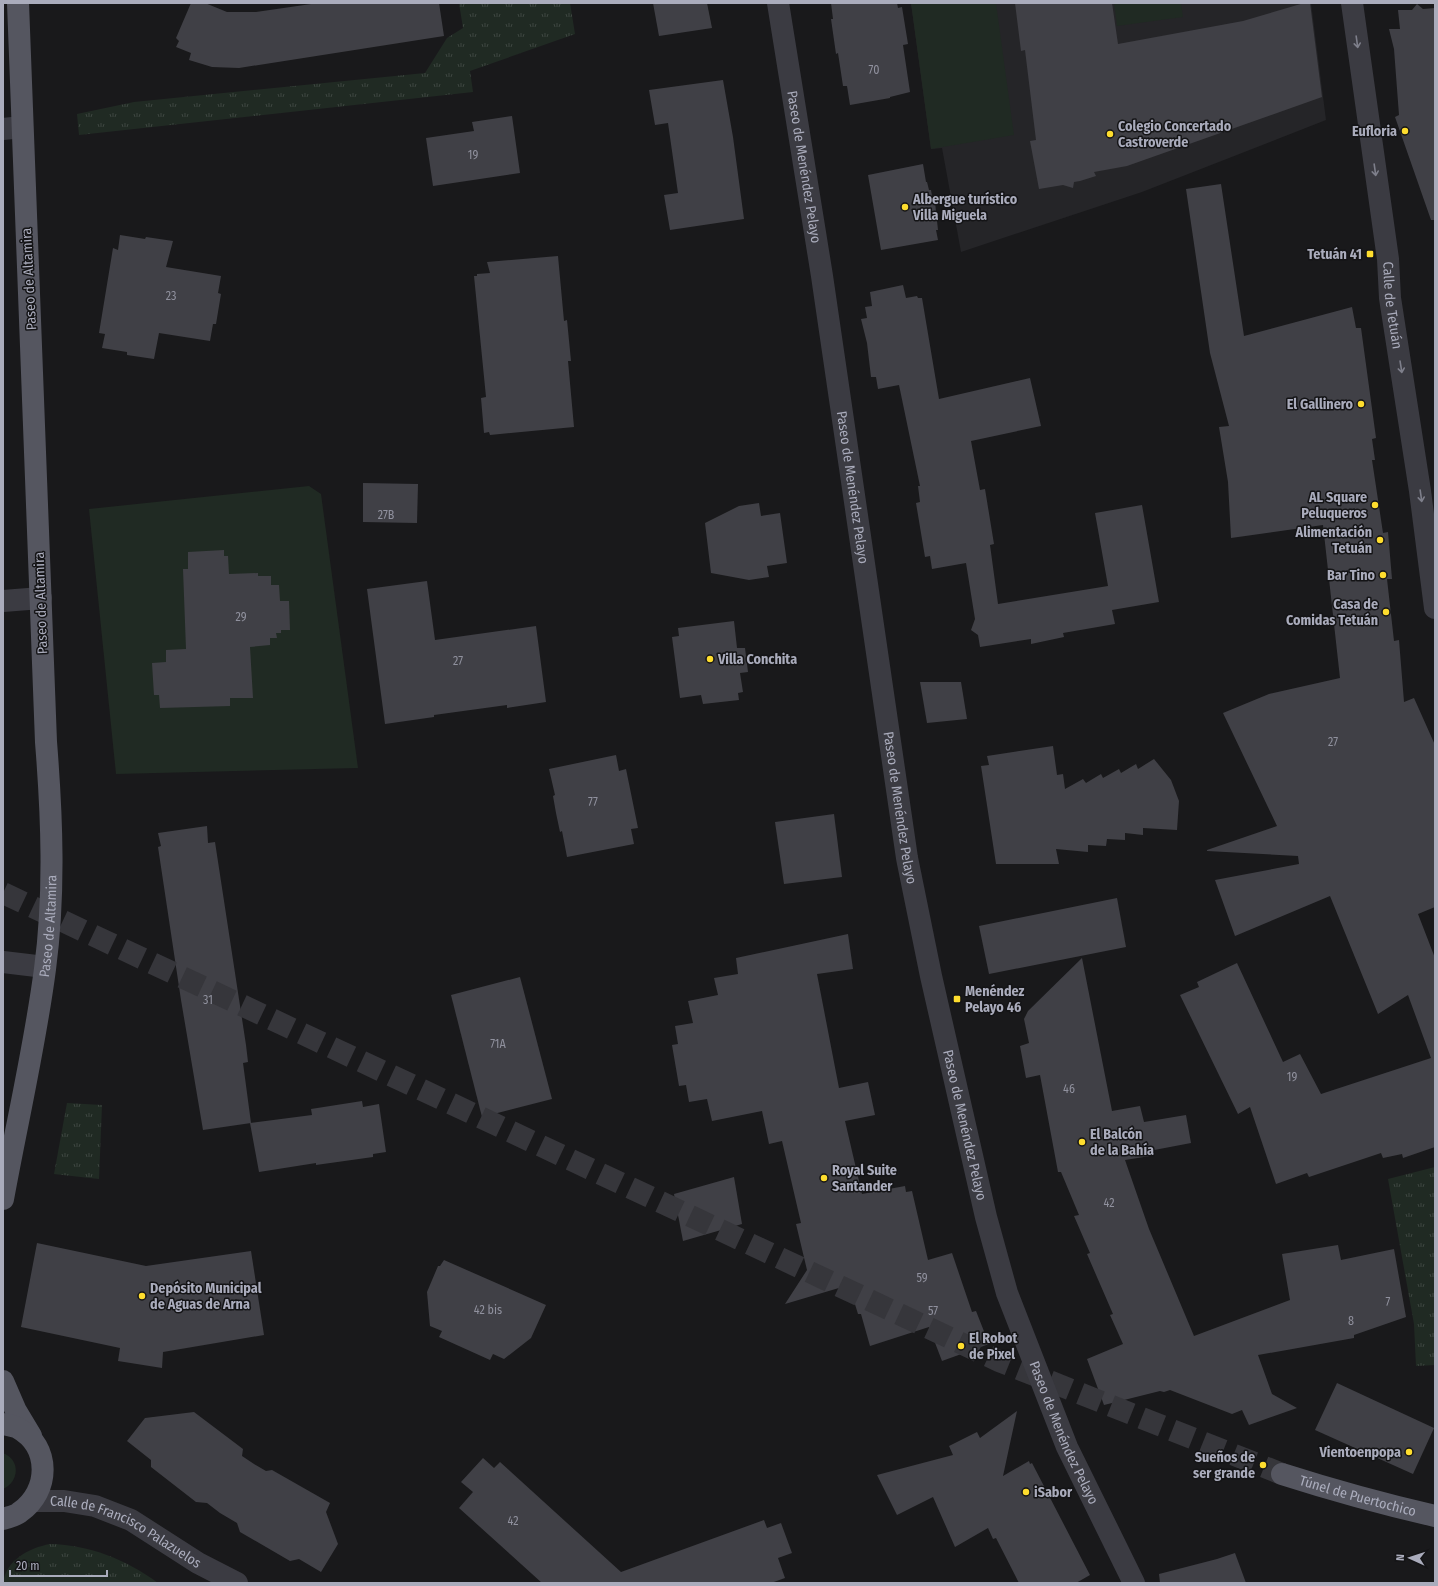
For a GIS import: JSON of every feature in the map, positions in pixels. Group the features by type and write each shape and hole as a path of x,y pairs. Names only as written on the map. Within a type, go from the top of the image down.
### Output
{"main road":[{"name":"Paseo de Altamira","path":"3,1199 33,1050 45,968 50,902 51,850 50,787 46,742 41,598 13,128 18,3"},
{"path":"3,1381 16,1411 42,1460 42,1482 3,1530"},
{"path":"3,1424 17,1427 33,1441"},
{"name":"Túnel de Puertochico","path":"1282,1474 1394,1507 1435,1516"}],"street":[{"name":"Paseo de Menéndez Pelayo","path":"778,3 822,276 907,858 931,976 986,1217 1007,1293 1067,1446 1134,1583"},
{"name":"Calle de Tetuán","path":"1352,3 1388,259 1390,298 1420,491 1435,608"},
{"path":"3,601 41,598"},
{"path":"3,962 45,968"},
{"name":"Calle de Francisco Palazuelos","path":"18,1511 64,1501 95,1506 131,1520 198,1563 237,1583"}],"shaded area":[{"name":"Colegio Concertado Castroverde","path":"911,3 1311,3 1326,120 1142,192 961,252 942,148 931,149"}],"green space":[{"path":"459,3 570,3 575,34 470,71 473,92 79,135 77,114 134,102 425,73 447,38 463,28"},
{"path":"911,3 996,3 1014,135 931,149"},
{"path":"1114,3 1181,3 1183,17 1117,26"},
{"path":"309,486 321,494 358,768 116,774 89,509"},
{"path":"67,1103 102,1105 99,1179 54,1174"},
{"path":"1435,1167 1435,1365 1416,1366 1414,1324 1388,1179"},
{"path":"3,1453 9,1456 13,1461 16,1471 12,1481 3,1489"},
{"path":"50,1544 79,1547 107,1555 146,1574 158,1583 3,1583 9,1568 20,1556 34,1549"}],"building":[{"path":"191,3 205,3 227,12 256,12 318,3 439,3 444,36 239,68 212,67 189,60 191,53 176,47 179,41 176,38"},
{"path":"653,3 707,3 712,28 659,36"},
{"path":"831,3 897,3 898,8 902,7 908,44 903,45 910,92 890,98 850,105 847,86 843,86 838,53 836,54 831,19 833,19"},
{"path":"1015,3 1112,3 1118,44 1243,21 1304,3 1310,3 1322,97 1127,166 1094,172 1096,176 1074,182 1073,188 1063,185 1039,189 1030,141 1036,140 1025,50 1021,51"},
{"path":"1417,4 1423,9 1435,8 1435,220 1431,220 1395,117 1399,115 1394,49 1389,29 1400,29 1398,10 1412,10"},
{"path":"723,80 733,137 744,219 670,230 664,195 678,193 668,123 655,125 649,90"},
{"path":"512,116 520,173 433,186 426,138 474,131 472,122"},
{"name":"Albergue turístico Villa Miguela","path":"923,164 926,182 929,190 931,190 933,202 935,202 938,230 936,230 938,240 881,250 868,175"},
{"path":"1221,184 1244,336 1352,307 1356,328 1361,328 1376,438 1372,439 1375,460 1372,460 1383,533 1388,532 1392,579 1387,579 1394,641 1399,640 1404,702 1414,698 1435,745 1435,907 1418,914 1435,958 1435,1147 1403,1158 1402,1154 1383,1158 1381,1153 1309,1177 1307,1173 1276,1184 1250,1107 1238,1114 1180,995 1199,987 1197,982 1237,963 1283,1062 1300,1054 1321,1094 1431,1058 1408,995 1378,1014 1330,896 1235,936 1215,880 1299,864 1298,856 1207,851 1277,826 1223,713 1269,694 1340,678 1323,525 1231,538 1228,482 1219,427 1229,426 1210,353 1186,189"},
{"path":"120,235 173,241 166,267 221,276 218,293 221,294 216,324 213,324 210,341 159,333 154,359 127,355 127,352 102,348 105,334 99,333 113,248 118,250"},
{"path":"558,256 564,321 567,320 571,361 568,361 574,427 490,435 489,432 484,433 481,398 486,397 474,276 477,276 477,274 490,273 487,262"},
{"path":"903,285 906,298 917,296 918,298 922,298 939,399 1030,378 1041,426 971,441 980,490 985,489 994,544 990,545 998,604 1108,586 1095,513 1142,505 1159,602 1112,610 1115,624 1063,633 1064,637 1031,644 1031,639 980,647 978,635 971,630 975,619 966,563 932,569 930,556 925,557 916,503 920,502 918,486 920,486 899,385 878,389 876,377 871,377 867,343 861,319 867,318 865,307 872,306 870,292"},
{"path":"363,483 418,484 417,523 363,522"},
{"path":"759,503 761,516 780,513 787,563 767,566 769,577 749,580 711,573 705,523 739,506"},
{"path":"224,550 224,556 228,556 229,574 258,573 258,576 271,576 271,585 279,585 280,601 289,601 290,630 281,630 281,633 276,633 277,638 270,638 270,645 250,647 253,698 230,698 230,706 160,708 159,695 154,695 152,663 166,662 166,650 186,649 183,569 188,569 188,552"},
{"path":"427,581 435,640 536,626 546,702 507,708 507,705 434,715 434,717 385,724 367,589"},
{"name":"Villa Conchita","path":"734,621 737,648 745,648 748,672 740,673 743,692 738,693 739,700 703,704 701,695 680,698 672,637 679,636 678,628"},
{"path":"920,682 961,682 967,719 927,723"},
{"path":"1053,746 1057,775 1063,774 1065,789 1083,779 1086,783 1101,774 1103,778 1119,769 1121,773 1136,764 1138,769 1154,759 1171,780 1179,801 1177,830 1143,828 1143,835 1125,833 1125,840 1107,839 1106,846 1088,845 1088,852 1056,849 1059,864 996,864 981,766 989,765 987,756"},
{"path":"616,755 619,771 626,769 638,828 631,829 634,844 567,857 562,831 560,832 556,813 553,796 555,795 549,769"},
{"path":"834,814 842,877 784,884 775,822"},
{"path":"207,826 208,843 215,842 246,1045 248,1062 243,1063 251,1123 203,1130 181,1000 158,847 161,846 158,833"},
{"path":"1117,898 1126,947 989,974 979,926"},
{"path":"848,934 853,969 817,974 839,1088 868,1082 875,1115 845,1121 862,1194 905,1186 906,1192 912,1191 928,1260 952,1253 972,1312 976,1311 989,1344 942,1361 929,1327 870,1346 861,1314 858,1314 849,1285 785,1304 807,1270 796,1224 801,1223 782,1141 769,1144 762,1111 712,1121 707,1099 689,1102 686,1085 679,1086 672,1045 678,1044 675,1026 693,1023 688,1001 718,995 714,978 738,974 736,958"},
{"path":"1082,958 1112,1111 1140,1106 1144,1122 1186,1115 1191,1143 1149,1151 1150,1156 1125,1160 1149,1229 1194,1336 1290,1300 1282,1254 1338,1245 1341,1260 1394,1249 1406,1317 1354,1335 1354,1338 1258,1355 1272,1394 1297,1408 1249,1425 1242,1410 1232,1414 1170,1390 1164,1392 1160,1391 1104,1405 1087,1359 1123,1344 1110,1315 1113,1314 1087,1254 1090,1253 1074,1216 1079,1215 1061,1172 1058,1172 1040,1075 1026,1078 1020,1046 1029,1043 1024,1019 1028,1011"},
{"path":"520,977 552,1099 482,1117 451,995"},
{"path":"362,1101 363,1107 379,1104 386,1152 373,1154 373,1157 316,1165 316,1163 259,1172 250,1123 312,1115 311,1109"},
{"path":"734,1177 742,1224 683,1241 674,1194"},
{"name":"Depósito Municipal de Aguas de Arna","path":"37,1243 146,1266 251,1251 264,1335 163,1352 162,1368 118,1361 120,1348 21,1327"},
{"path":"444,1260 546,1305 531,1338 504,1359 493,1354 490,1360 439,1337 442,1331 430,1326 427,1292 438,1266 440,1266"},
{"path":"1337,1383 1434,1428 1413,1474 1315,1430"},
{"path":"1017,1411 1003,1476 1029,1461 1030,1464 1032,1463 1090,1575 1076,1583 1019,1583 996,1538 993,1539 988,1528 955,1547 933,1497 897,1515 877,1475 953,1455 949,1446 977,1432 980,1438"},
{"path":"194,1412 243,1449 242,1456 266,1471 272,1470 330,1503 326,1512 338,1544 321,1572 299,1559 290,1561 240,1532 237,1523 207,1503 196,1502 151,1467 151,1460 127,1441 145,1418"},
{"path":"483,1458 494,1468 500,1462 621,1572 764,1520 767,1528 781,1523 792,1553 778,1558 785,1578 771,1583 542,1583 459,1508 473,1492 461,1482"},
{"path":"1235,1553 1246,1583 1160,1583 1159,1574"}],"tunnel":[{"path":"3,893 999,1361 1282,1474"}],"place":[{"name":"Eufloria","path":"1405,131"},
{"name":"Colegio Concertado Castroverde","path":"1110,134"},
{"name":"Albergue turístico Villa Miguela","path":"905,207"},
{"name":"Tetuán 41","path":"1370,254"},
{"name":"El Gallinero","path":"1361,404"},
{"name":"AL Square Peluqueros","path":"1375,505"},
{"name":"Alimentación Tetuán","path":"1380,540"},
{"name":"Bar Tino","path":"1383,575"},
{"name":"Casa de Comidas Tetuán","path":"1386,612"},
{"name":"Villa Conchita","path":"710,659"},
{"name":"Menéndez Pelayo 46","path":"957,999"},
{"name":"El Balcón de la Bahía","path":"1082,1142"},
{"name":"Royal Suite Santander","path":"824,1178"},
{"name":"Depósito Municipal de Aguas de Arna","path":"142,1296"},
{"name":"El Robot de Pixel","path":"961,1346"},
{"name":"Vientoenpopa","path":"1409,1452"},
{"name":"Sueños de ser grande","path":"1263,1465"},
{"name":"iSabor","path":"1026,1492"}]}
